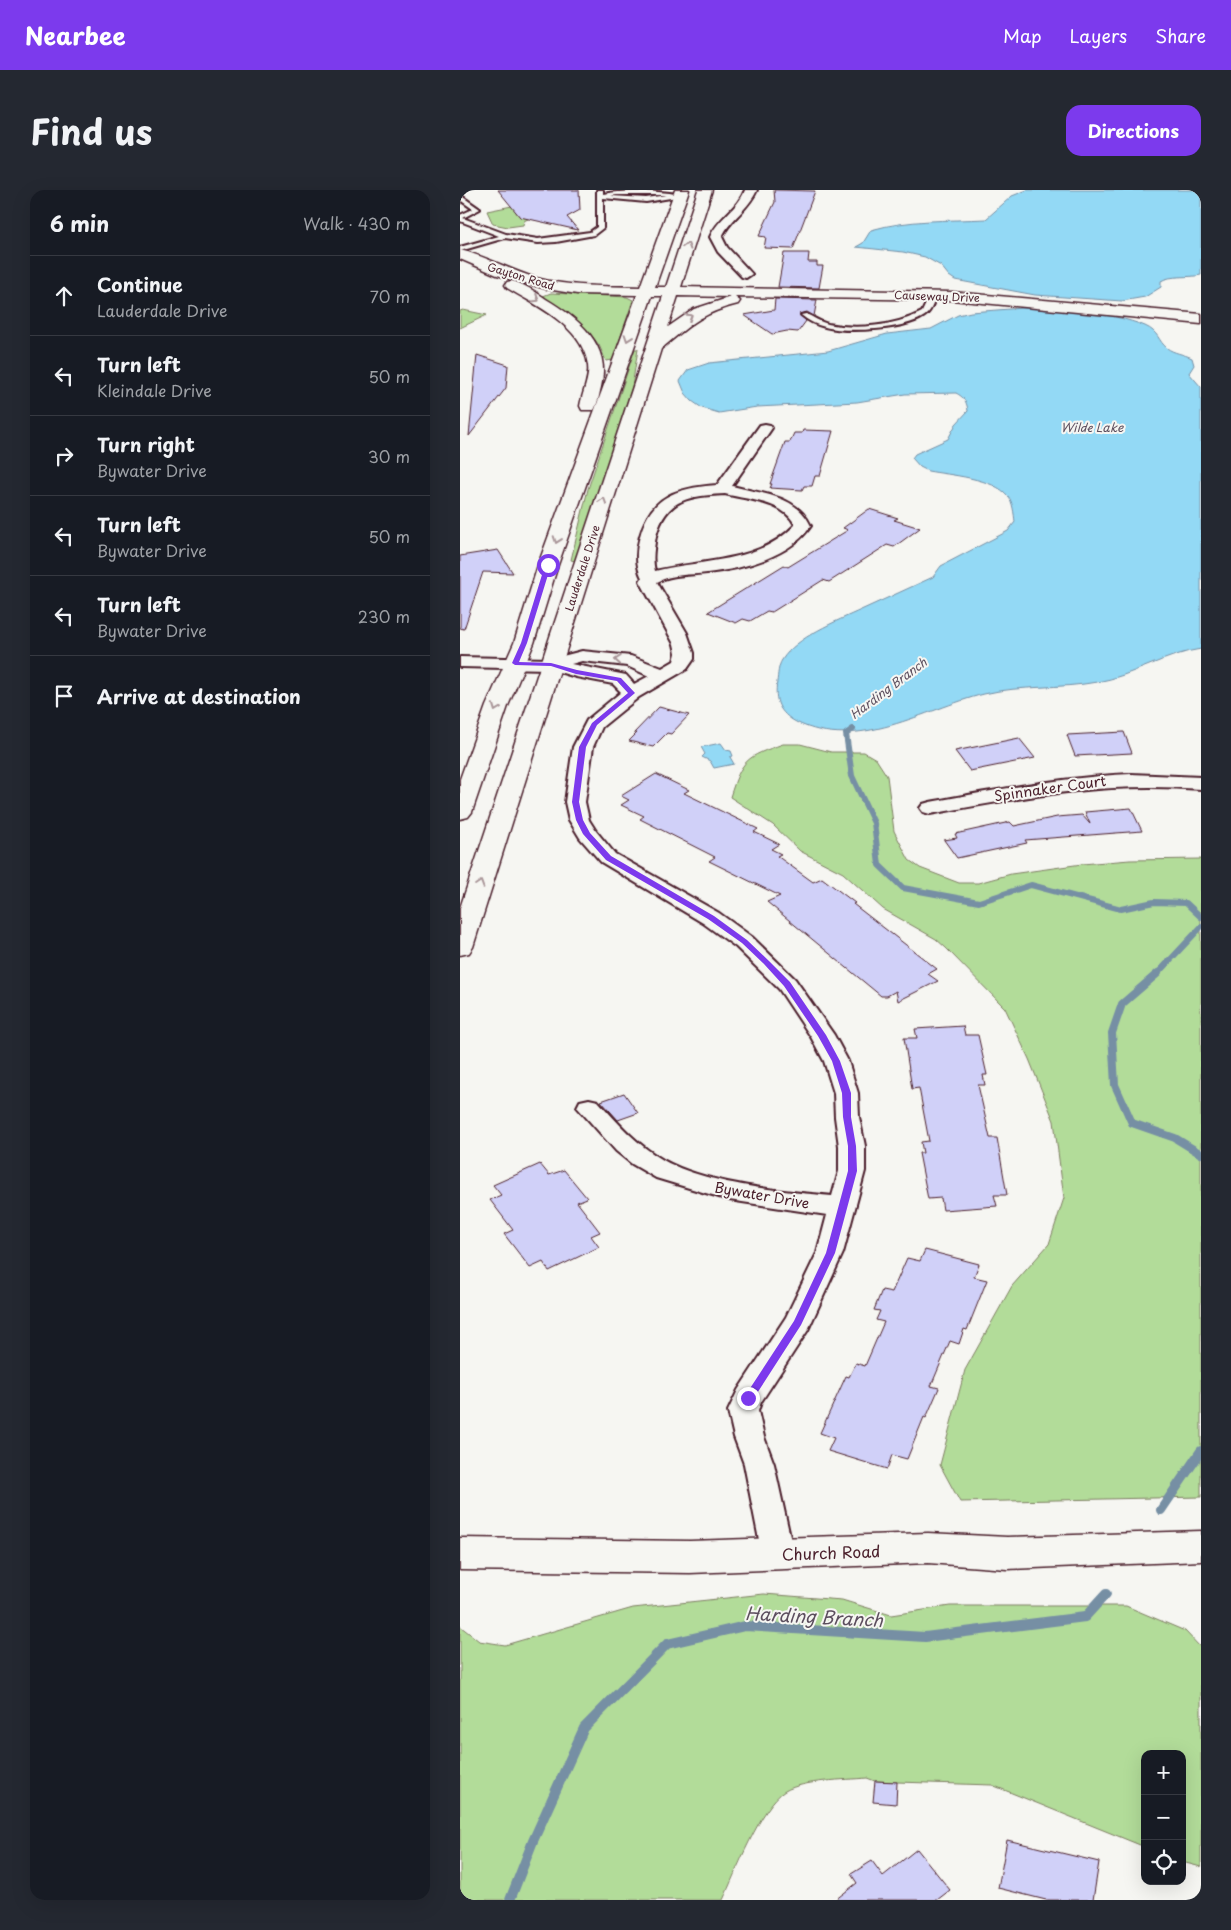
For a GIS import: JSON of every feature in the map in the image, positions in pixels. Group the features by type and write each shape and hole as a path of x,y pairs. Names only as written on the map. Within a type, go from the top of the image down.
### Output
{"main road":[{"name":"Lauderdale Drive","path":"460,947 705,190"},
{"path":"460,812 497,706 524,643 548,565 678,194"},
{"name":"Gayton Road","path":"461,253 508,274 548,285 583,290 672,292"},
{"path":"461,253 489,274 529,294 552,309 578,331 590,347 595,359 596,373 588,405 586,456"},
{"name":"Causeway Drive","path":"672,292 932,296 1032,302 1201,319"},
{"path":"653,348 682,321 696,312 728,302 779,294"},
{"name":"Church Road","path":"460,1554 599,1557 778,1555 928,1548 958,1552 1006,1553 1201,1546"}],"street":[{"path":"746,274 722,249 716,237 720,229 745,202 751,190"},
{"path":"725,489 724,486 765,428"},
{"path":"650,578 660,574 715,567 783,545 804,526 802,520 792,510 780,504 725,489 682,496 668,501 660,508 654,517 649,532 644,558 646,571 650,578 648,581 649,585 679,635 686,652 686,659 680,665 632,693 594,724 583,747 575,802 579,820 587,834 608,858 711,918 744,942 787,984 822,1035 836,1061 846,1093 847,1117 852,1146 852,1171 830,1253 798,1322 748,1398 743,1411 749,1437 759,1464 778,1555"},
{"path":"460,662 551,664 582,656 631,661 664,675"},
{"path":"551,664 576,672 619,679 632,693"},
{"name":"Spinnaker Court","path":"930,808 1068,783 1151,778 1201,782"},
{"name":"Bywater Drive","path":"590,1107 616,1139 650,1165 674,1176 746,1195 842,1207"}],"lane":[{"path":"601,193 678,194"},
{"path":"601,193 614,199 663,199 678,194"},
{"path":"460,218 505,236 538,240 575,238 592,234 600,228 601,193"},
{"path":"460,197 478,209 460,218"},
{"path":"461,253 505,236"},
{"path":"804,315 827,326 836,327 894,323 916,317 924,312 928,308 932,296"}],"green space":[{"path":"527,203 516,212 520,217 530,218 524,221 523,225 508,227 493,224 487,211"},
{"path":"551,293 627,297 633,300 613,360 606,361 599,345 591,335 543,296"},
{"path":"460,311 487,315 460,328"},
{"path":"635,349 638,349 632,387 575,561 571,560 588,489"},
{"path":"783,744 800,744 831,752 864,752 876,759 887,776 894,831 909,860 920,868 959,883 978,883 1011,874 1082,864 1130,860 1201,859 1201,1497 960,1502 940,1465 965,1370 1012,1286 1049,1244 1064,1198 1054,1121 1029,1059 1005,1008 946,948 936,939 883,909 843,873 800,851 773,825 730,797 738,775 747,761 761,752"},
{"path":"764,1594 842,1600 891,1615 950,1606 1126,1606 1185,1631 1201,1648 1201,1867 1186,1863 1186,1750 1141,1750 1141,1845 992,1785 875,1781 867,1778 836,1780 793,1787 776,1799 758,1825 723,1900 460,1900 460,1626 479,1641 505,1645 633,1608"}],"water":[{"path":"1027,190 1201,190 1201,275 1165,279 1161,281 1161,287 1145,297 1122,301 1035,295 955,280 941,266 925,257 903,252 856,247 863,243 871,230 885,226 928,221 986,219 1012,196"},
{"name":"Wilde Lake","path":"1023,308 1085,312 1132,321 1150,328 1169,350 1192,358 1194,365 1189,373 1201,387 1201,649 1175,655 1123,675 1097,682 1069,686 1012,689 984,694 914,718 867,731 843,733 819,730 796,722 782,710 776,695 778,671 782,660 788,652 807,637 840,619 933,577 941,566 1008,531 1015,522 1011,501 1008,496 993,485 971,478 928,471 920,467 912,458 915,454 948,439 956,424 968,411 965,400 956,393 905,394 857,402 757,407 719,413 702,408 692,401 685,393 680,381 688,370 709,363 828,351 887,334 931,329 958,315 971,312"},
{"path":"721,743 726,750 731,751 733,756 730,757 734,764 714,768 710,761 702,757 705,754 701,747"}],"building":[{"path":"498,190 579,190 580,210 567,217 578,230 520,217"},
{"path":"774,190 815,191 793,249 764,248 766,237 759,236 775,202"},
{"path":"784,253 809,253 808,262 817,262 817,266 823,266 819,288 778,287"},
{"path":"775,299 817,300 814,316 807,312 799,314 806,321 798,332 787,331 772,334 744,315 774,310"},
{"path":"477,355 508,365 506,388 469,436"},
{"path":"803,430 833,431 820,476 815,476 812,486 804,486 802,490 770,488 785,442 790,442 794,433 802,433"},
{"path":"869,509 898,518 894,520 920,528 894,547 887,545 829,582 823,580 772,612 767,611 750,621 743,619 736,623 708,612 784,565 788,567 848,530 843,528"},
{"path":"498,550 513,573 483,572 464,629 460,628 460,556"},
{"path":"659,707 689,715 671,734 667,733 653,747 629,741 637,733 634,733"},
{"path":"1124,732 1132,753 1075,756 1067,735"},
{"path":"1019,738 1035,758 970,771 955,751"},
{"path":"656,774 689,790 684,793 758,829 754,832 779,844 771,849 781,854 777,856 813,882 822,878 855,903 853,904 937,969 928,974 938,981 898,1001 896,991 887,996 881,996 767,902 780,896 709,861 715,857 640,819 644,816 621,805 629,800 621,796"},
{"path":"1131,808 1142,831 1025,840 1027,843 957,858 944,840 957,838 955,834 1010,822 1014,826 1057,817 1082,815 1090,824 1085,812"},
{"path":"963,1026 965,1035 978,1035 987,1075 983,1075 985,1085 978,1085 990,1138 997,1138 1007,1195 994,1195 997,1206 943,1210 941,1198 928,1199 919,1153 923,1153 921,1142 929,1141 919,1088 912,1089 904,1038 917,1038 915,1029"},
{"path":"624,1093 638,1113 618,1120 601,1101"},
{"path":"540,1164 549,1175 564,1170 587,1198 577,1202 600,1232 591,1236 599,1247 549,1271 543,1262 530,1268 504,1234 513,1230 490,1200 501,1195 493,1185"},
{"path":"925,1250 979,1264 974,1277 987,1280 967,1330 964,1329 959,1344 950,1341 931,1386 939,1388 926,1418 924,1417 907,1459 892,1455 887,1469 828,1451 834,1438 820,1433 846,1376 849,1377 856,1363 865,1366 884,1322 876,1320 880,1311 874,1310 882,1290 892,1292 907,1258 920,1261"},
{"path":"875,1781 897,1782 896,1804 873,1802"},
{"path":"1007,1840 1099,1862 1093,1900 1046,1900 998,1888"},
{"path":"917,1849 950,1890 937,1900 835,1900 857,1883 851,1874 872,1861 883,1876"}],"waterway":[{"name":"Harding Branch","path":"853,729 846,734 852,776 874,823 879,865 903,888 979,902 1031,885 1121,909 1154,902 1186,903 1201,917"},
{"name":"Harding Branch","path":"1158,973 1201,927"},
{"name":"Harding Branch","path":"1158,973 1122,1004 1112,1033 1115,1085 1132,1123 1175,1138 1201,1154"},
{"name":"Harding Branch","path":"1161,1510 1201,1451"},
{"name":"Harding Branch","path":"510,1900 533,1841 584,1728 667,1644 745,1626 925,1637 1085,1617 1106,1594"}],"route":[{"path":"548,565 524,643 515,663 551,664 576,672 619,679 632,693 594,724 583,747 575,802 579,820 587,834 608,858 711,918 744,942 766,962 787,984 822,1035 836,1061 846,1093 847,1117 852,1146 852,1171 830,1253 798,1322 748,1398"}]}
